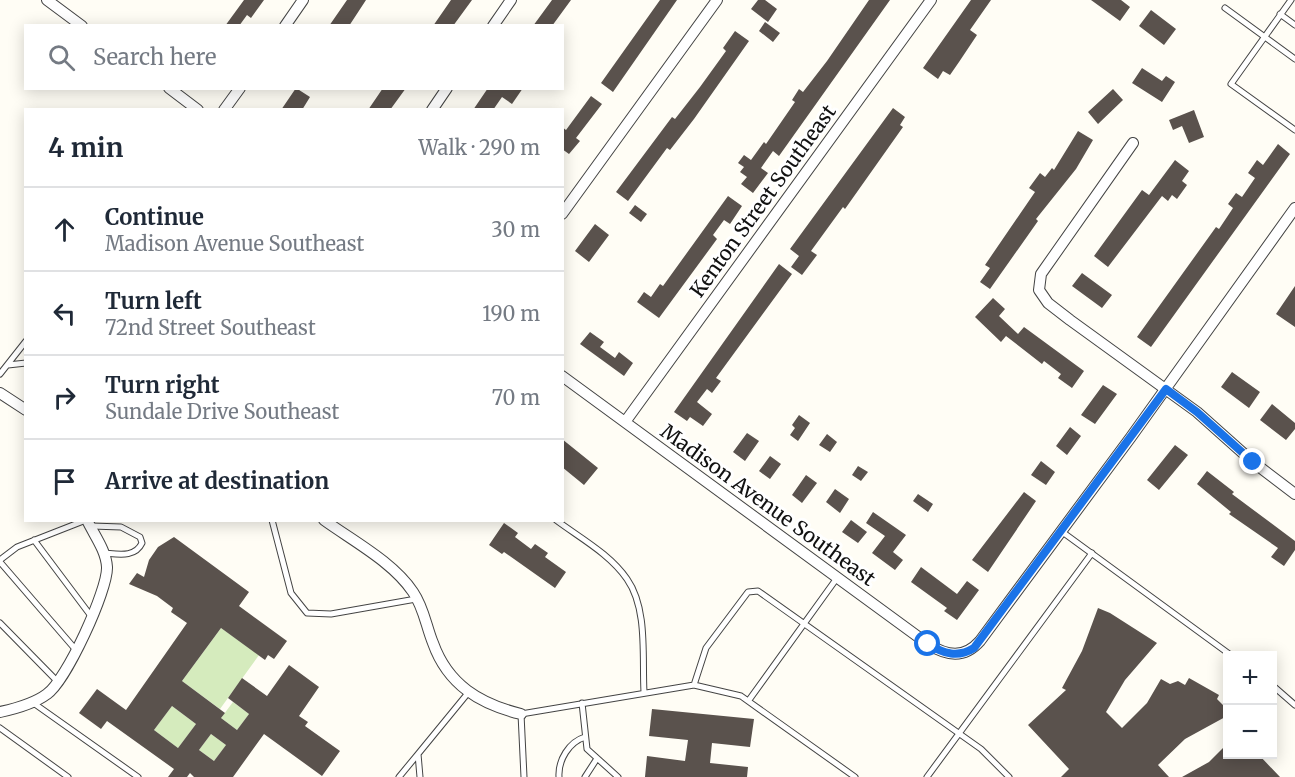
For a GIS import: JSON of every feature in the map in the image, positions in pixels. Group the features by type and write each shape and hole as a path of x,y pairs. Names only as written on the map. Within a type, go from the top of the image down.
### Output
{"street":[{"path":"47,0 79,24"},
{"path":"286,24 303,0"},
{"path":"494,24 511,0"},
{"path":"564,211 717,0"},
{"name":"Kenton Street Southeast","path":"625,422 931,0"},
{"path":"172,90 195,108"},
{"path":"226,108 239,90"},
{"path":"433,108 446,90"},
{"path":"1133,143 1041,274 1039,290 1048,303 1197,412 1253,462 1295,494"},
{"path":"1061,531 1295,208"},
{"name":"Madison Avenue Southeast","path":"564,377 928,644 944,653 957,655 968,652 980,641 1061,531"},
{"path":"0,393 24,409"},
{"path":"0,712 48,694 76,650 92,618 107,569 104,553 88,522"},
{"path":"327,522 393,571 418,599 440,661 452,678 468,693 495,706 521,714"}],"lane":[{"path":"1291,0 1231,84 1295,130"},
{"path":"1225,8 1295,59"},
{"path":"1280,14 1295,25"},
{"path":"0,374 24,344"},
{"path":"7,366 24,363"},
{"path":"76,650 0,561 17,547 88,522 121,527 140,537 142,543 135,552 124,555 104,553"},
{"path":"273,522 291,593 307,614 331,614 418,599"},
{"path":"559,522 602,554 628,580 640,610 644,692"},
{"path":"1061,531 1225,651"},
{"path":"34,540 92,618"},
{"path":"927,777 1092,553"},
{"path":"748,700 837,578"},
{"path":"694,685 703,653 748,592 762,593 988,755 1009,777"},
{"path":"0,623 57,681"},
{"path":"524,777 521,714 694,685 734,693 748,700 855,777"},
{"path":"1277,689 1295,705"},
{"path":"399,777 468,693"},
{"path":"31,701 138,777"},
{"path":"582,703 587,749 596,760 618,777"},
{"path":"0,728 68,777"},
{"path":"559,777 561,760 576,740 585,737"},
{"path":"418,754 420,777"},
{"path":"585,777 596,760"}],"green space":[{"path":"221,628 259,655 220,709 182,681"},
{"path":"233,702 249,714 237,730 221,718"},
{"path":"172,706 196,724 178,748 154,730"},
{"path":"211,734 226,745 214,761 199,750"}],"building":[{"path":"244,0 264,0 251,18 247,15 240,24 226,24"},
{"path":"347,0 366,0 350,24 330,24"},
{"path":"451,0 472,0 454,24 434,24"},
{"path":"552,0 571,0 553,24 534,24"},
{"path":"660,0 677,0 613,92 601,83"},
{"path":"758,0 765,0 777,9 768,22 751,9"},
{"path":"869,0 890,0 779,156 773,151 761,168 768,173 753,193 741,184 747,177 740,172 744,167 738,163 744,155 751,160 764,142 766,144 795,102 792,100 799,89 803,92"},
{"path":"971,0 991,0 970,30 977,35 959,62 950,75 943,71 938,79 923,68"},
{"path":"1091,0 1121,0 1130,7 1120,21"},
{"path":"1151,10 1176,29 1164,45 1139,26"},
{"path":"765,22 780,33 773,42 759,31"},
{"path":"735,31 749,41 694,119 670,150 667,148 628,201 616,192 672,117 675,119 700,87 726,51 723,48"},
{"path":"1142,68 1162,81 1166,76 1175,82 1162,102 1132,83"},
{"path":"1113,89 1123,100 1098,124 1088,112"},
{"path":"295,90 299,90 310,97 303,108 282,108"},
{"path":"382,90 405,90 391,108 369,108"},
{"path":"487,90 522,90 512,104 502,97 494,108 474,108"},
{"path":"591,96 602,104 576,138 580,141 569,154 564,150 564,128 566,130"},
{"path":"893,108 905,117 900,125 903,127 845,209 843,207 811,251 817,255 802,275 791,267 799,256 790,249"},
{"path":"1194,110 1204,137 1189,143 1182,126 1173,130 1169,120"},
{"path":"1078,131 1093,140 1076,169 1036,219 1038,221 990,289 980,282 990,268 985,265 1035,192 1029,188 1040,173 1045,177 1052,168 1054,170"},
{"path":"1278,144 1290,154 1151,347 1137,337 1216,227 1219,229 1233,208 1228,204 1236,193 1242,197 1255,178 1248,173 1257,160 1263,165"},
{"path":"1175,160 1189,171 1182,181 1187,185 1177,199 1172,195 1168,201 1162,196 1108,267 1094,256 1142,190 1149,195"},
{"path":"728,196 742,206 730,224 724,220 713,235 717,239 659,318 637,302 644,292 651,297 660,284 663,286"},
{"path":"635,205 647,214 641,222 629,213"},
{"path":"595,224 609,235 589,262 575,251"},
{"path":"779,264 792,274 716,378 721,381 712,393 707,389 697,402 712,414 703,426 690,417 687,421 674,412"},
{"path":"1082,273 1112,295 1102,308 1072,286"},
{"path":"1295,286 1295,327 1276,314"},
{"path":"993,298 1005,309 999,316 1018,334 1024,327 1084,371 1072,388 1058,378 1061,374 1044,361 1042,364 1006,336 1001,342 975,317"},
{"path":"590,332 604,342 600,347 615,358 619,352 633,363 624,376 580,344"},
{"path":"1232,372 1260,392 1249,408 1221,387"},
{"path":"1103,385 1117,394 1095,424 1081,415"},
{"path":"1272,404 1295,423 1295,429 1286,440 1260,420"},
{"path":"799,415 810,423 798,441 790,435 795,428 792,425"},
{"path":"1070,427 1081,436 1067,455 1056,446"},
{"path":"747,433 759,441 745,461 733,452"},
{"path":"827,434 837,442 830,452 819,445"},
{"path":"564,441 598,468 584,485 564,469"},
{"path":"1175,445 1188,455 1159,490 1147,480"},
{"path":"770,456 781,464 770,479 759,471"},
{"path":"1041,461 1055,472 1046,485 1031,475"},
{"path":"858,466 868,472 861,481 852,475"},
{"path":"1207,471 1234,492 1232,494 1295,541 1295,550 1284,566 1271,557 1278,548 1229,514 1231,512 1197,484"},
{"path":"806,475 817,483 802,503 792,495"},
{"path":"835,489 849,499 840,513 826,502"},
{"path":"1024,492 1036,501 988,572 972,560"},
{"path":"918,494 933,504 928,512 913,501"},
{"path":"873,512 906,535 893,552 903,560 895,570 872,553 885,536 866,523"},
{"path":"851,520 867,532 858,543 842,532"},
{"path":"504,523 518,533 515,537 531,549 535,544 548,553 545,557 566,572 555,588 504,552 502,554 489,545"},
{"path":"174,537 249,592 239,606 287,641 274,659 268,655 265,660 221,628 182,681 225,713 221,718 237,730 249,714 228,698 242,678 267,696 289,665 319,687 299,716 308,722 305,726 340,751 322,776 264,734 233,777 194,777 190,773 187,777 168,777 174,769 107,721 101,729 79,713 97,689 126,710 187,623 171,612 173,608 157,596 129,584 137,573 144,577 149,560 158,547","holes":["172,706 196,724 178,748 154,730","211,734 226,745 214,761 199,750"]},
{"path":"921,567 957,594 967,581 979,590 957,620 944,611 947,608 911,582"},
{"path":"1098,608 1110,613 1157,643 1125,680 1106,712 1122,728 1147,703 1161,679 1170,684 1178,681 1185,685 1189,678 1219,695 1217,699 1223,705 1223,718 1185,739 1158,765 1169,777 1061,777 1069,769 1028,725 1066,690 1062,688 1082,651"},
{"path":"652,709 754,719 750,747 712,743 710,763 748,767 747,777 645,777 647,756 685,761 688,740 649,736"},
{"path":"1223,748 1223,759 1263,759 1280,777 1182,777 1209,762"}],"route":[{"path":"928,644 951,655 962,654 974,648 1166,389 1197,412 1253,462"}]}
